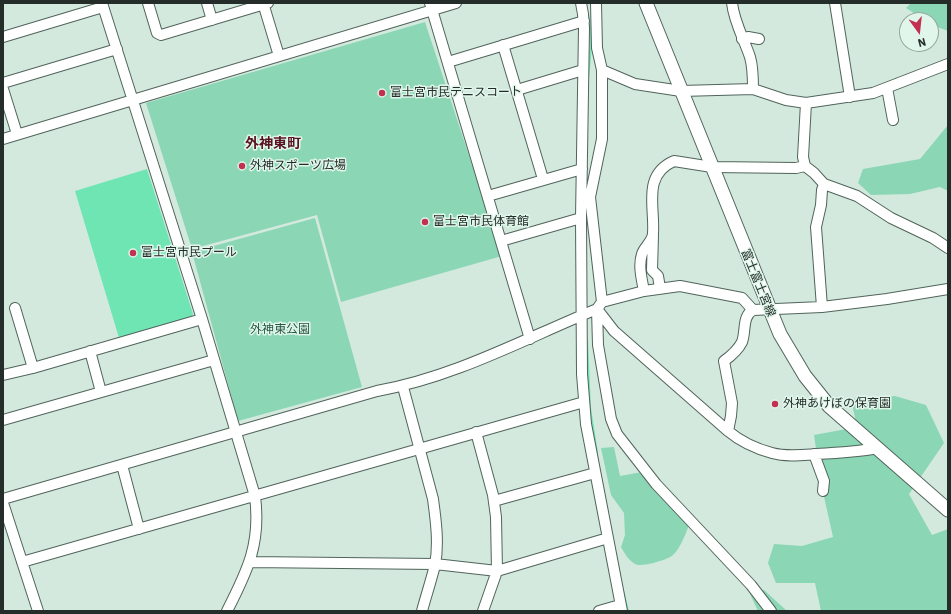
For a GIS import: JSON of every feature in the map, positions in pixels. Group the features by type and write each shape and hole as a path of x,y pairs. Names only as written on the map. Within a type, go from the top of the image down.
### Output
{"main road":[{"name":"富士富士宮線","path":"646,3 769,310 780,334 805,376 829,406 948,510"}],"street":[{"path":"148,3 157,33 161,35 265,3 279,56"},
{"path":"207,3 212,20"},
{"path":"3,139 279,56 431,7 456,3"},
{"path":"580,3 584,21 581,218 582,374 586,424 621,608 599,611"},
{"path":"596,3 597,48 602,70 602,140 590,197 600,306 598,345 611,419 616,434 656,484 751,585 771,611"},
{"path":"732,3 742,39 750,58 753,72 753,89"},
{"path":"835,3 850,97"},
{"path":"3,37 102,5 202,319 255,496 257,520 253,553 242,582 227,611"},
{"path":"431,7 530,339"},
{"path":"448,62 584,21"},
{"path":"742,39 748,37 759,39"},
{"path":"503,45 543,179"},
{"path":"584,49 597,48"},
{"path":"3,83 117,49"},
{"path":"602,70 635,84 681,91 753,89 786,100 806,103 873,93 948,64"},
{"path":"517,90 583,70"},
{"path":"887,88 893,120"},
{"path":"3,89 17,134"},
{"path":"806,103 803,157 805,166 824,184 857,196 891,218 933,238 948,248"},
{"path":"660,288 658,276 652,270 652,187 658,175 664,168 674,161 712,167 796,168 805,166"},
{"path":"488,196 582,169"},
{"path":"822,306 816,227 824,184"},
{"path":"501,241 581,218"},
{"path":"644,291 641,271 642,254 653,235"},
{"path":"3,499 377,391 403,387 455,370 530,339 600,306 644,291 680,286 742,298 753,310"},
{"path":"728,431 732,402 724,361 736,351 742,342 746,319 749,312 753,310 822,306 887,299 948,289"},
{"path":"600,306 614,331 734,436 774,454 799,456 859,452 878,448"},
{"path":"15,308 33,368"},
{"path":"3,375 33,368 202,319"},
{"path":"90,351 101,392"},
{"path":"3,420 214,360"},
{"path":"403,387 434,500 437,541 435,564 422,611"},
{"path":"22,562 584,402"},
{"path":"476,432 494,501 496,518 497,571 483,611"},
{"path":"814,454 824,481 823,491"},
{"path":"122,465 139,529"},
{"path":"494,501 595,473"},
{"path":"3,503 38,611"},
{"path":"250,562 435,564 497,571 608,538"}],"green space":[{"path":"911,3 948,3 948,31 939,28 939,12 912,12 906,8"},
{"path":"425,22 502,256 341,302 317,215 192,249 146,103"},
{"path":"948,125 948,191 940,187 910,194 871,195 858,183 863,169 920,159"},
{"name":"外神東公園","path":"315,218 362,387 238,421 192,252"},
{"path":"895,396 926,405 944,443 909,494 932,535 948,529 948,611 821,611 815,583 776,583 768,563 774,544 802,546 833,537 821,483 814,435 857,427 851,399"},
{"path":"614,447 620,476 642,472 678,515 689,525 676,552 666,559 645,565 638,565 630,560 621,547 625,535 624,513 611,495 601,448"},
{"path":"764,590 787,611 758,611 750,594"}],"shaded area":[{"name":"富士宮市民プール","path":"147,169 193,314 192,317 119,338 75,191"}],"waterway":[{"path":"588,14 591,38 588,79"},
{"path":"587,340 590,408 597,453"},
{"path":"622,587 628,611"}],"place":[{"name":"富士宮市民テニスコート","path":"382,93"},
{"name":"外神スポーツ広場","path":"242,166"},
{"name":"富士宮市民体育館","path":"425,222"},
{"name":"富士宮市民プール","path":"133,253"},
{"name":"外神あけぼの保育園","path":"775,404"}],"district":[{"name":"外神東町","path":"273,144"}]}
